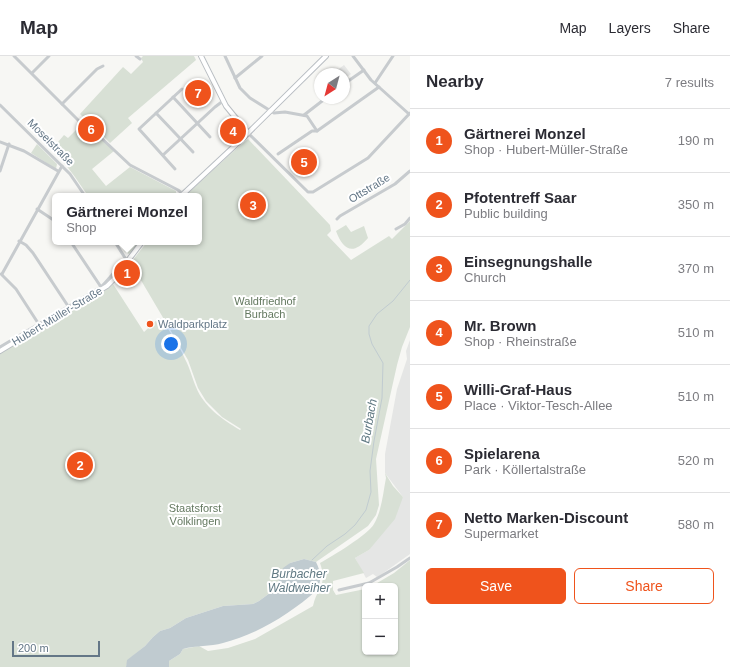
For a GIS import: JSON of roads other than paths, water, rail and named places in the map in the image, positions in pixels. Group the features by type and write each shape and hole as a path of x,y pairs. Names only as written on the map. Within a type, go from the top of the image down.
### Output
{"main road":[{"path":"201,56 223,101 248,133"},
{"path":"184,193 248,133 326,56"},
{"name":"Hubert-Müller-Straße","path":"0,351 103,289 114,279 140,245"}],"street":[{"path":"14,56 79,121 98,135 130,165 178,190 180,193"},
{"path":"32,74 49,56"},
{"path":"225,56 235,78 245,94 275,114 285,112 304,115 308,118 317,131"},
{"path":"235,78 262,56"},
{"path":"248,133 308,192 314,192 368,158 410,114 375,83 353,56"},
{"path":"375,83 393,56"},
{"path":"62,104 97,69 103,66"},
{"path":"350,80 364,70"},
{"path":"278,154 312,131 317,131 379,87"},
{"path":"175,168 139,129 182,89"},
{"path":"173,97 210,137"},
{"path":"163,155 215,106 223,101"},
{"path":"304,115 318,104"},
{"name":"Moselstraße","path":"0,105 62,166 82,193"},
{"path":"156,113 193,152"},
{"path":"0,142 10,144 24,150 58,171"},
{"path":"0,171 10,144"},
{"path":"38,323 16,289 1,273 62,166"},
{"name":"Ottstraße","path":"337,219 395,184 410,171"},
{"path":"37,209 52,219"},
{"path":"396,230 405,224 410,218"},
{"path":"19,241 26,245 33,253 68,306"},
{"path":"73,245 100,287"},
{"path":"117,245 127,261"},
{"name":"Hubert-Müller-Straße","path":"0,347 100,287 109,280 123,262 127,261"},
{"path":"339,590 369,583 410,558"}],"water":[{"name":"Burbacher Waldweiher","path":"304,559 316,562 320,573 319,586 317,590 307,599 285,615 261,629 236,639 213,645 183,649 180,654 169,661 169,667 126,667 127,660 145,646 160,631 170,628 186,618 223,606 253,604 259,601 274,590 283,568 290,563"}],"waterway":[{"name":"Burbach","path":"312,560 327,546 355,525 366,510 371,492 370,471 382,398 383,363 372,344 369,334 369,326 377,314 393,301 410,280"}],"place":[{"name":"Netto Marken-Discount","path":"198,93"},
{"name":"Spielarena","path":"91,129"},
{"name":"Mr. Brown","path":"233,131"},
{"name":"Willi-Graf-Haus","path":"304,162"},
{"name":"Einsegnungshalle","path":"253,205"},
{"name":"Gärtnerei Monzel","path":"127,273"},
{"name":"Waldparkplatz","path":"150,324"},
{"name":"Pfotentreff Saar","path":"80,465"}],"park label":[{"name":"Waldfriedhof Burbach","path":"265,307"},
{"name":"Staatsforst Völklingen","path":"195,514"}]}
